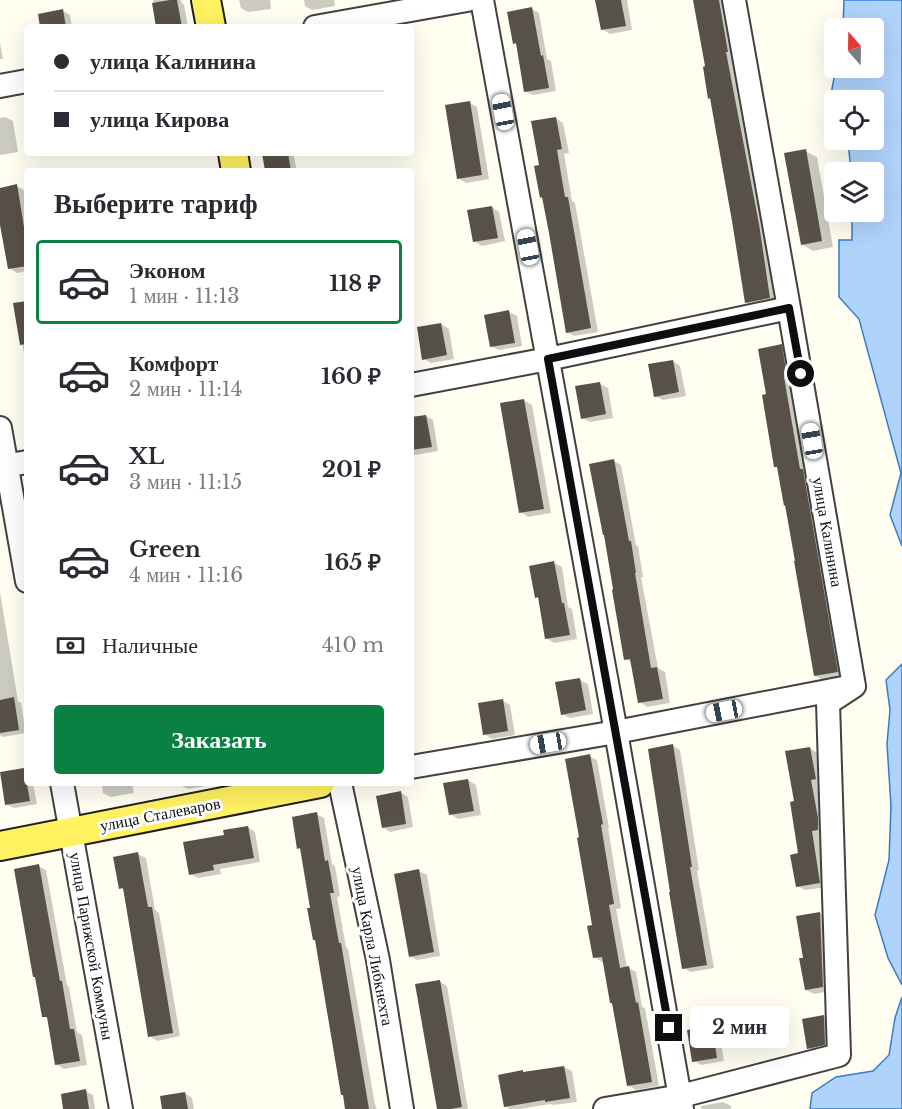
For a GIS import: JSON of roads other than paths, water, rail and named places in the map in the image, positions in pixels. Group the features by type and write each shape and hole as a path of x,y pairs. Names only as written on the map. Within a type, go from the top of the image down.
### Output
{"main road":[{"path":"206,0 210,24"},
{"name":"улица Сталеваров","path":"0,846 305,786"}],"street":[{"path":"332,24 467,0"},
{"path":"482,0 682,1102"},
{"name":"улица Калинина","path":"734,0 854,686"},
{"path":"0,87 24,82"},
{"path":"414,384 548,359 789,308"},
{"path":"0,428 11,465 24,558"},
{"path":"414,766 616,732 854,686"},
{"path":"605,1109 682,1102 839,1055 828,703 854,686"},
{"name":"улица Парижской Коммуны","path":"63,786 121,1109"},
{"name":"улица Карла Либкнехта","path":"341,786 378,960 402,1109"}],"water":[{"path":"844,0 902,0 902,546 890,515 901,473 859,319 839,297 839,240 852,240 852,222 884,222 884,162 850,162 849,150 884,150 884,90 832,90 834,78 884,78 884,18 843,18"},
{"path":"902,664 902,985 888,958 875,915 889,860 891,806 887,744 890,710 886,680"},
{"path":"902,997 902,1109 810,1109 812,1093 836,1077 873,1071 889,1055 895,1018"}]}
